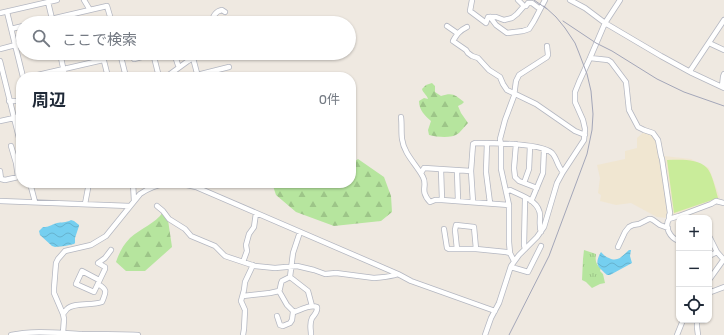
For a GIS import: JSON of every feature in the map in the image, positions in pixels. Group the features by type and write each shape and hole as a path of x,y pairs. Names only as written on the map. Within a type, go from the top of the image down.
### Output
{"street":[{"path":"0,13 57,0"},
{"path":"84,0 90,10"},
{"path":"472,0 470,11 486,23 488,17 496,17 504,20 512,18 528,3 532,3 540,9"},
{"path":"518,0 524,6"},
{"path":"490,17 496,25 507,33 523,31 529,29 545,0"},
{"path":"570,0 585,8 605,23 661,56 723,88 724,74"},
{"path":"485,335 491,318 499,303 514,261 541,232 546,224 554,192 563,172 584,140 584,124 575,96 579,82 605,23 620,0"},
{"path":"48,2 51,16"},
{"path":"69,16 108,6 110,16"},
{"path":"214,16 217,12 222,10 225,12"},
{"path":"7,12 16,49"},
{"path":"690,71 724,20"},
{"path":"447,26 457,33"},
{"path":"11,28 16,27"},
{"path":"467,27 457,33 453,41 472,56 480,60 488,70 500,77 505,88 536,104 574,131 585,135"},
{"path":"709,43 724,50"},
{"path":"0,49 15,45"},
{"path":"514,261 510,253 509,204 501,169 500,139 515,93 516,81 519,75 547,57 547,46"},
{"path":"590,58 608,60 612,62 626,82 629,110 638,127 653,133 658,140 670,213 667,224 672,237 676,240"},
{"path":"19,60 22,72"},
{"path":"62,60 64,72"},
{"path":"51,72 104,60 105,72"},
{"path":"122,60 125,72"},
{"path":"155,60 158,72"},
{"path":"176,60 179,67"},
{"path":"172,72 188,60"},
{"path":"196,60 197,72"},
{"path":"0,61 16,125"},
{"path":"212,72 229,67"},
{"path":"9,100 16,101"},
{"path":"401,117 402,139 404,145 424,178 424,191 426,198 430,202 442,200 509,204"},
{"path":"0,121 14,118"},
{"path":"473,202 471,171 473,144 475,143 516,144 544,149 553,155 563,172"},
{"path":"487,143 486,172 490,203"},
{"path":"516,144 514,177 519,181 537,188"},
{"path":"11,146 16,158"},
{"path":"524,183 529,169 530,146"},
{"path":"531,200 543,173 544,149"},
{"path":"421,174 424,168 471,171"},
{"path":"441,170 442,200"},
{"path":"457,170 458,201"},
{"path":"0,171 2,178 5,180 16,177"},
{"path":"31,188 35,202"},
{"path":"86,204 88,188"},
{"path":"133,188 134,201"},
{"path":"63,333 63,314 56,298 54,288 56,263 58,259 65,251 91,244 102,238 108,233 140,194 151,188"},
{"path":"198,188 398,274 411,281 495,311"},
{"path":"506,192 510,190 531,200 539,208 541,232"},
{"path":"525,249 526,198"},
{"path":"0,201 130,206"},
{"path":"669,219 716,201 724,203"},
{"path":"157,206 169,219 185,229 191,236 214,246 225,256 253,265 275,268 292,266 325,274 336,273 374,278 398,274"},
{"path":"243,262 247,251 246,245 249,234 254,227 256,213"},
{"path":"618,248 625,232 633,224 639,224 651,219 668,228"},
{"path":"457,249 455,230 456,225 474,227 476,249"},
{"path":"444,230 447,248 449,249 476,249 510,253"},
{"path":"290,277 293,253 300,232"},
{"path":"712,243 724,260 712,276"},
{"path":"511,267 528,272 541,246"},
{"path":"63,314 70,307 102,302 105,290 99,282 82,271 76,284 94,292 99,282 106,268 98,263 105,258 111,250"},
{"path":"712,255 718,252"},
{"path":"243,335 245,310 241,301 245,282 253,265"},
{"path":"290,277 308,291 312,306"},
{"path":"279,291 281,289 282,281 290,277"},
{"path":"297,282 298,281 305,287 306,286"},
{"path":"712,292 724,287"},
{"path":"243,296 279,291"},
{"path":"277,316 280,325 283,326 290,323 293,312 279,291"},
{"path":"293,312 312,306 316,306 318,308 318,311 312,318 311,335"},
{"path":"677,335 682,323"},
{"path":"697,323 698,335"},
{"path":"10,335 21,333 136,335"}],"shaded area":[{"path":"644,132 653,134 664,156 691,159 709,168 720,198 667,218 657,217 631,203 616,205 600,201 601,195 598,193 600,178 597,165 625,159 625,151 637,148 637,138"}],"green space":[{"path":"432,83 435,86 435,92 441,96 448,94 454,95 464,102 458,106 468,123 456,135 444,137 429,135 428,130 431,121 421,110 419,101 424,98 428,99 422,89 426,85"},
{"path":"358,159 384,177 391,196 392,212 381,221 334,226 296,212 276,195 274,188 356,188 356,160"},
{"path":"667,160 688,160 703,165 711,174 718,198 674,213"},
{"path":"163,212 168,220 172,247 145,271 126,271 116,262 123,246 130,238 156,220"},
{"path":"584,250 596,254 596,262 601,268 600,271 603,274 605,283 592,288 582,280"}],"water":[{"path":"71,220 79,225 74,244 55,247 40,235 39,231 43,227"},
{"path":"631,250 630,256 632,263 610,275 607,275 597,264 601,252 606,257 615,260 620,258"}],"railway":[{"path":"534,0 547,9"},
{"path":"509,335 549,256 587,154 592,130 593,114 591,91 587,74 579,53 575,43 565,28 544,6"},
{"path":"563,21 596,43 612,51 657,79 684,92 724,106"}]}
